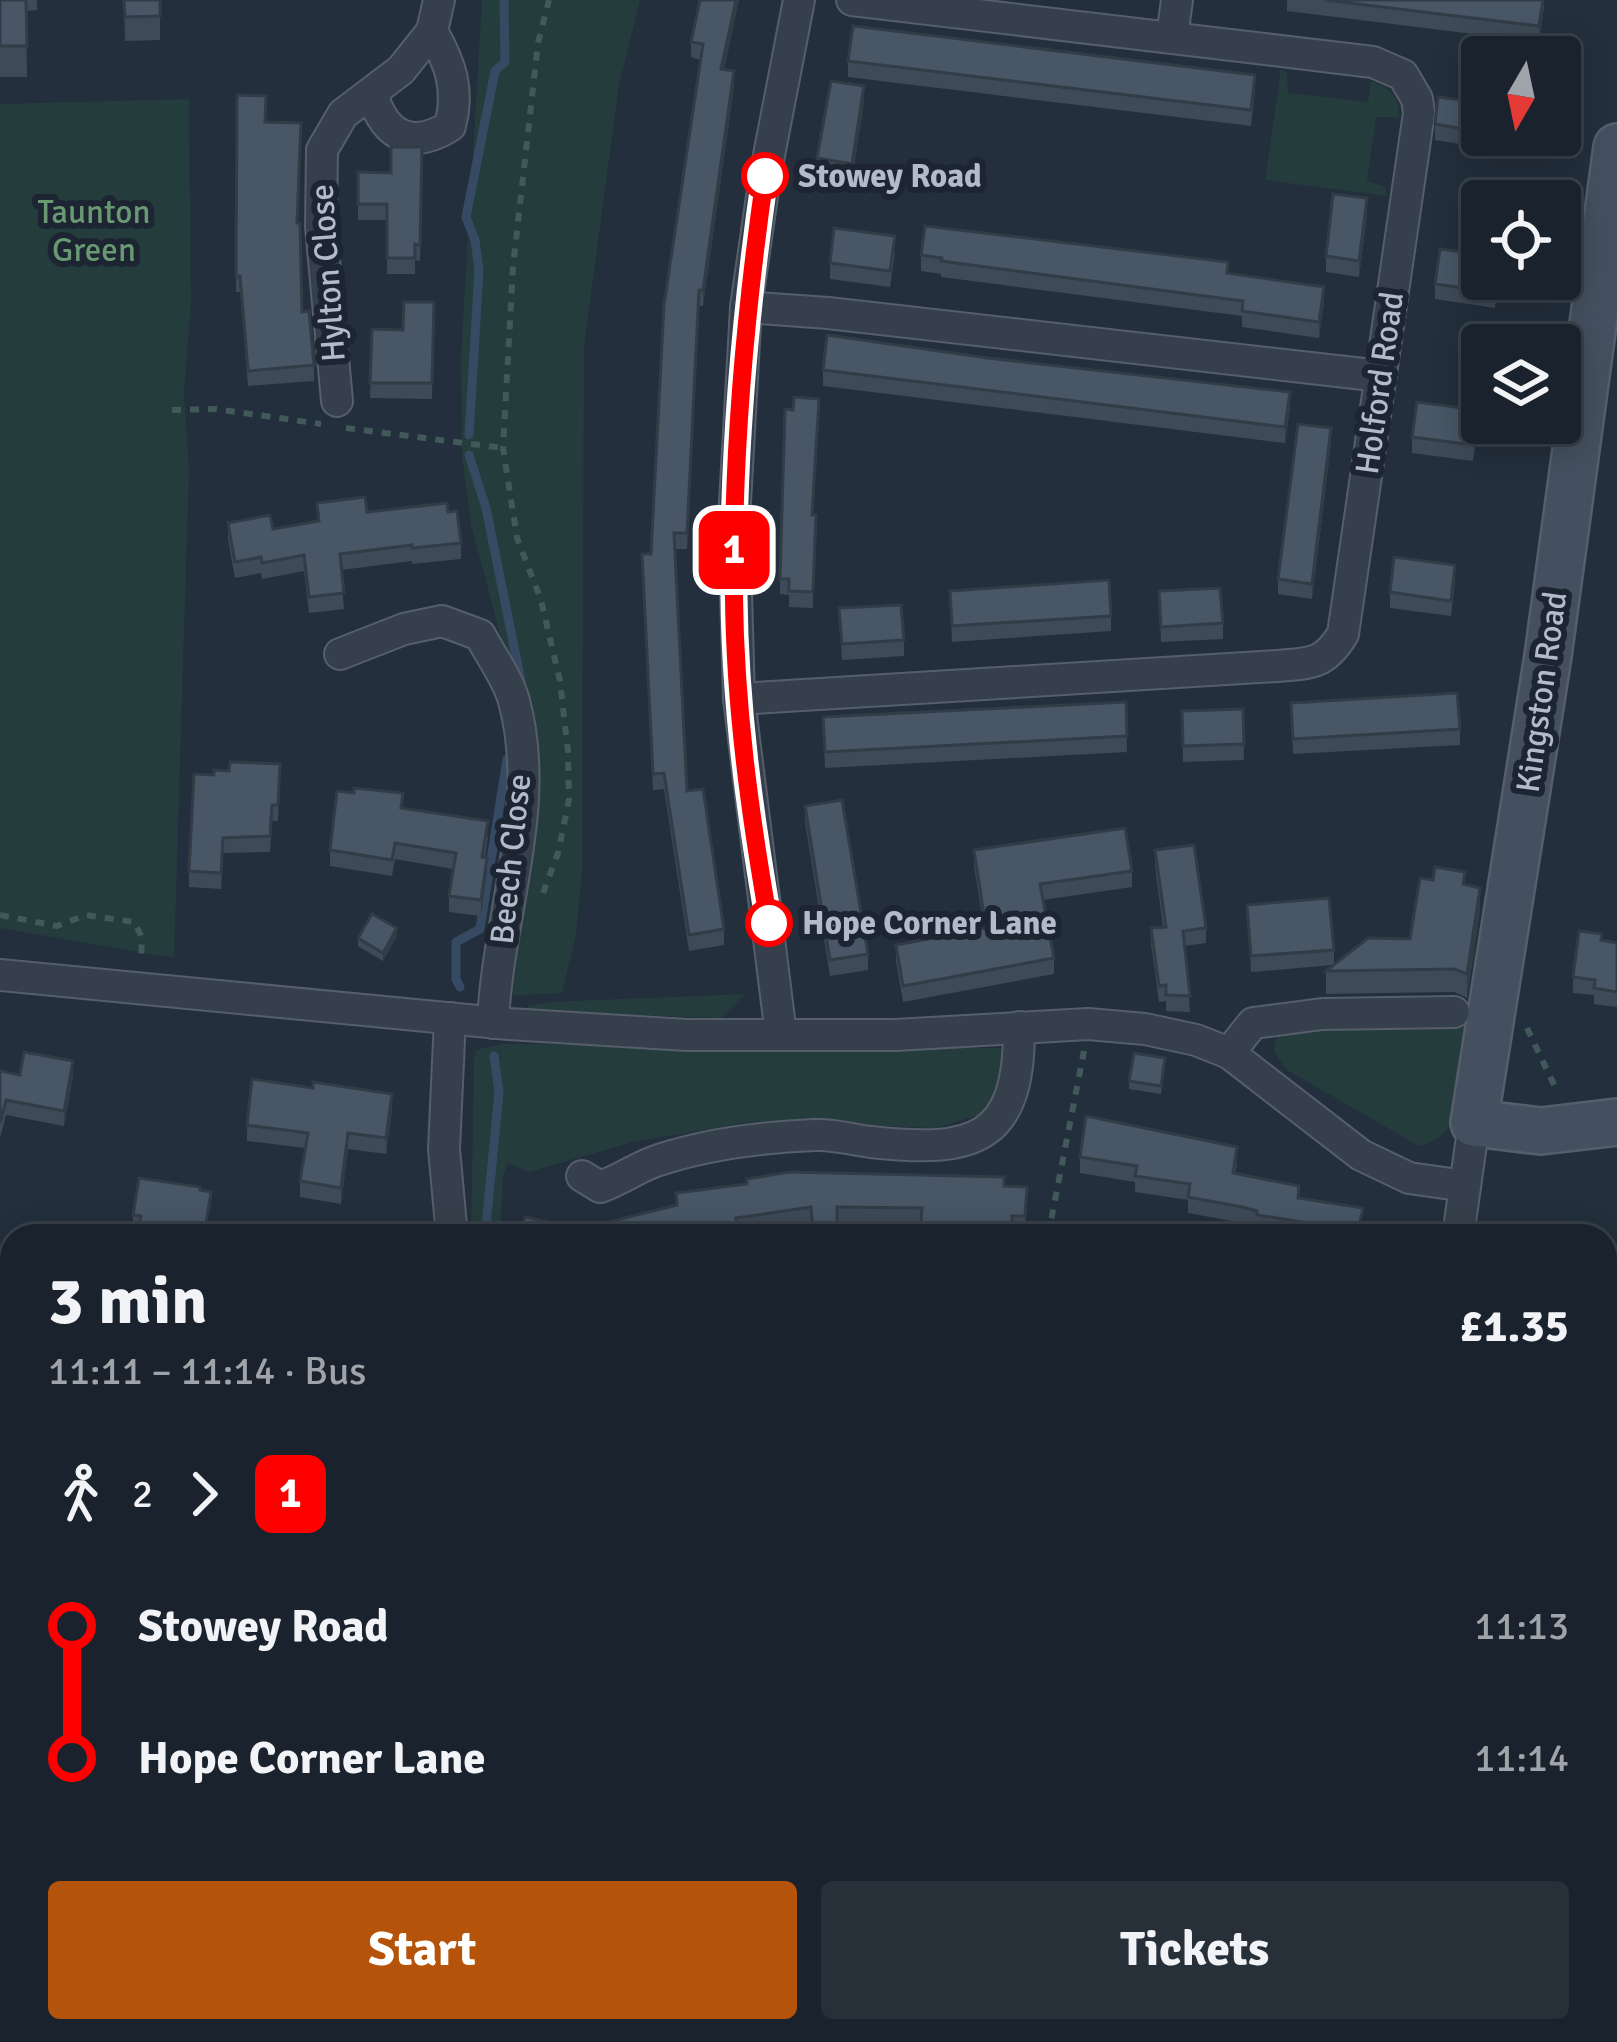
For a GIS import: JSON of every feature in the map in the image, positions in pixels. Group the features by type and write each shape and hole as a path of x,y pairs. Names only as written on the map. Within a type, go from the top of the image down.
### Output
{"street":[{"name":"Hylton Close","path":"337,400 321,227 322,150 343,114 401,70 432,31 439,0"},
{"path":"781,1035 739,699 734,520 746,307 799,0"},
{"name":"Holford Road","path":"739,699 1277,666 1313,662 1331,654 1343,634 1419,113 1403,75 1372,62 852,0"},
{"path":"1172,37 1177,0"},
{"path":"372,94 386,123 398,134 416,140 450,126 456,102 453,74 432,31"},
{"name":"Kingston Road","path":"1460,1224 1474,1123 1474,1011 1552,633 1617,147"},
{"path":"746,307 1382,376"},
{"name":"Beech Close","path":"340,654 404,629 442,621 481,635 514,700 524,774 493,1022"},
{"path":"0,975 493,1022 687,1035 895,1035 1088,1024 1162,1033 1228,1053 1361,1155 1409,1178 1465,1186"},
{"path":"1228,1053 1253,1023 1322,1014 1474,1011"},
{"path":"450,1018 444,1148 451,1224"},
{"path":"595,1191 656,1160 763,1140 820,1135 919,1146 955,1145 976,1137 1002,1117 1016,1083 1019,1027"},
{"path":"1474,1123 1540,1131 1617,1121"}],"path":[{"path":"542,896 558,853 569,800 568,752 560,681 541,600 517,538 503,448 513,267 538,43 549,0"},
{"path":"0,915 57,926 86,915 134,922 142,937 138,989"},
{"path":"1474,1011 1525,1018 1552,1088 1564,1096"},
{"path":"1051,1224 1088,1024"}],"green space":[{"path":"482,0 640,0 619,85 584,346 582,873 576,934 562,993 503,996 534,761 471,525 462,456 461,356"},
{"path":"1281,69 1287,72 1288,93 1368,102 1371,81 1392,94 1399,117 1376,117 1367,181 1385,187 1388,196 1265,180"},
{"name":"Taunton Green","path":"189,99 191,302 184,393 189,469 174,958 0,928 0,104"},
{"path":"745,994 721,1018 526,1011 528,1006 548,1002"},
{"path":"1474,1026 1463,1098 1448,1128 1419,1146 1287,1070 1274,1052 1275,1041 1285,1028"},
{"path":"503,1044 1005,1048 1002,1082 989,1106 976,1116 935,1128 756,1121 633,1142 529,1172 508,1163 501,1224 471,1224 476,1050"}],"building":[{"path":"0,0 26,0 27,46 0,46"},
{"path":"124,0 160,0 160,16 125,17"},
{"path":"700,0 736,0 721,69 734,71 703,290 699,290 687,533 674,533 687,791 703,789 724,929 689,935 664,773 653,774 642,554 651,554 664,305 703,44 691,42"},
{"path":"1325,0 1543,0 1539,26"},
{"path":"853,26 1255,75 1251,110 848,61"},
{"path":"831,81 864,86 852,164 817,158"},
{"path":"237,95 266,96 265,122 301,123 297,223 302,312 309,311 314,365 248,371 240,276 236,276"},
{"path":"1438,97 1461,100 1461,128 1435,124"},
{"path":"391,147 422,147 420,245 415,244 415,258 387,258 387,204 358,204 358,172 391,173"},
{"path":"1333,194 1367,198 1359,261 1326,256"},
{"path":"925,226 1228,262 1227,273 1324,287 1319,322 1242,311 1243,301 941,261 921,255"},
{"path":"834,228 895,236 890,271 830,263"},
{"path":"1440,249 1461,252 1461,287 1435,284"},
{"path":"404,302 434,302 432,383 370,383 372,329 403,330"},
{"path":"827,335 1290,392 1285,427 823,370"},
{"path":"794,397 819,399 813,592 789,591 789,579 780,579 785,409 793,410"},
{"path":"1417,402 1461,408 1461,443 1412,437"},
{"path":"1298,424 1331,428 1312,584 1278,579"},
{"path":"365,497 367,512 447,503 448,512 457,511 461,543 340,554 344,593 309,597 304,555 262,563 261,557 235,562 228,523 270,515 273,529 319,521 317,503"},
{"path":"1394,557 1455,565 1451,601 1390,592"},
{"path":"1109,580 1111,616 952,626 950,591"},
{"path":"1220,588 1223,623 1161,627 1159,591"},
{"path":"901,605 904,640 842,644 839,608"},
{"path":"1457,693 1460,729 1293,739 1291,703"},
{"path":"1126,702 1127,736 825,752 823,717"},
{"path":"1243,709 1244,744 1183,746 1182,711"},
{"path":"230,762 280,764 278,805 272,805 270,836 223,838 221,873 189,871 194,774 229,771"},
{"path":"354,788 403,793 401,808 488,821 481,900 449,896 456,853 395,843 392,860 330,850 337,791 354,793"},
{"path":"842,800 868,954 830,960 805,806"},
{"path":"1125,828 1132,871 1040,884 1054,958 903,986 896,945 986,928 974,850"},
{"path":"1194,845 1206,928 1183,931 1190,996 1166,995 1166,985 1159,986 1151,928 1166,927 1155,850"},
{"path":"1435,867 1465,872 1463,884 1480,888 1467,974 1454,969 1326,971 1368,938 1410,939 1420,878 1433,880"},
{"path":"1329,898 1334,950 1251,956 1247,905"},
{"path":"372,914 397,928 383,953 358,938"},
{"path":"1579,931 1602,934 1601,940 1617,943 1617,992 1594,988 1595,980 1573,977"},
{"path":"24,1052 73,1061 64,1111 6,1100 0,1123 0,1071 20,1075"},
{"path":"1134,1053 1165,1058 1161,1086 1129,1081"},
{"path":"252,1079 392,1094 386,1138 348,1133 341,1188 300,1181 308,1133 247,1125"},
{"path":"1086,1116 1237,1147 1233,1173 1299,1186 1298,1198 1363,1208 1360,1224 1316,1224 1257,1215 1242,1207 1188,1197 1190,1184 1135,1176 1137,1166 1080,1157"},
{"path":"790,1172 1004,1177 1004,1186 1027,1187 1025,1216 1012,1216 1012,1224 939,1224 921,1223 922,1208 837,1207 837,1224 812,1224 811,1207 736,1218 736,1224 600,1224 677,1205 676,1193 747,1184 747,1179"},
{"path":"139,1178 211,1192 206,1224 140,1224 141,1216 133,1215"},
{"path":"525,1217 557,1224 523,1224"}],"waterway":[{"path":"469,435 479,270 466,217 495,71 505,62 504,0"},
{"path":"469,455 486,508 522,686"},
{"path":"460,987 456,942 480,929 507,759"},
{"path":"486,1224 499,1092 494,1056"}],"bus line":[{"name":"1","path":"765,176 746,307 734,600 751,816 769,923"}],"place":[{"name":"Stowey Road","path":"765,176"},
{"name":"Hope Corner Lane","path":"769,923"}]}
